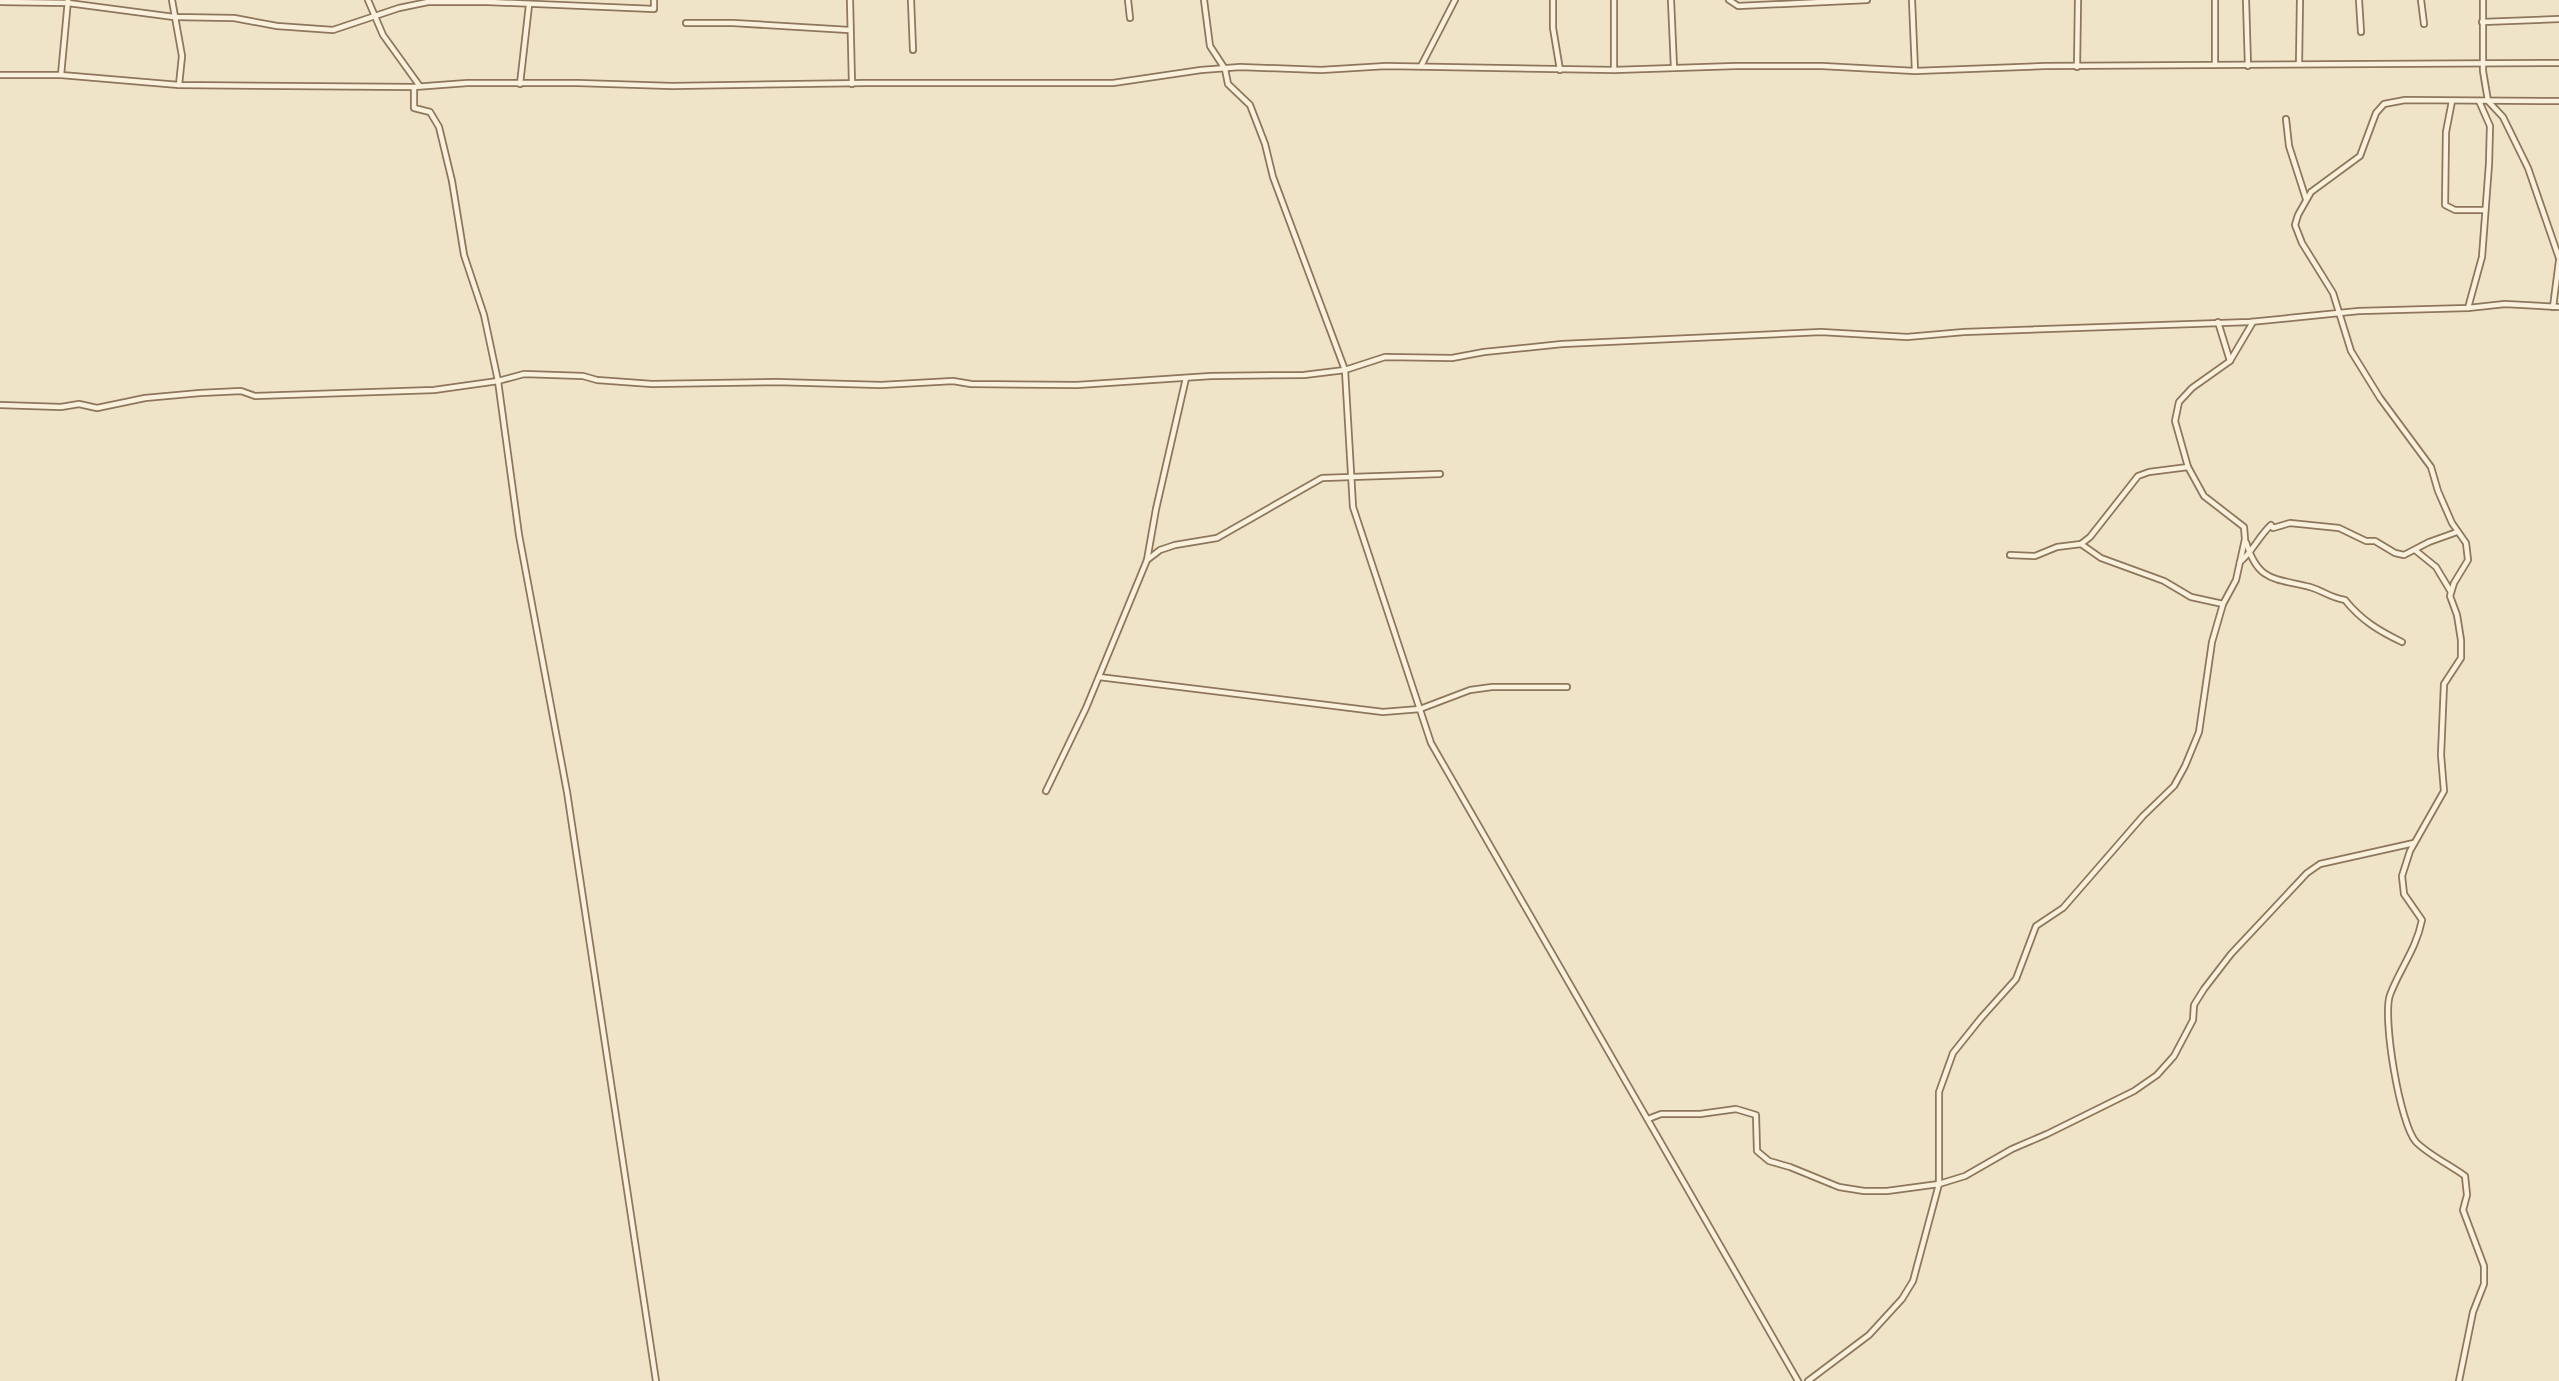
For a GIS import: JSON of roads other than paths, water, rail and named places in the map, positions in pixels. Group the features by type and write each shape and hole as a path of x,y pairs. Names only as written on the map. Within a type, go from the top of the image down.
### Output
{"street":[{"path":"172,0 183,56 179,85"},
{"path":"368,0 383,35 417,86 414,108 430,112 439,127 452,181 464,255 484,315 498,381 519,535 567,792 656,1381"},
{"path":"0,2 68,1 92,8 174,17 234,18 277,26 333,30 399,8 428,2 488,1 529,5 654,9 654,0"},
{"path":"850,0 852,84"},
{"path":"912,0 913,50"},
{"path":"1128,0 1130,18"},
{"path":"1204,0 1208,42 1225,69 1228,84 1250,105 1265,144 1273,177 1345,370 1353,507 1431,743 1798,1381"},
{"path":"1421,66 1455,0"},
{"path":"1553,0 1553,28 1560,70"},
{"path":"1614,0 1614,70"},
{"path":"1671,0 1674,68"},
{"path":"1729,0 1738,6 1867,0"},
{"path":"1912,0 1915,71"},
{"path":"2078,0 2078,67"},
{"path":"2215,0 2215,64"},
{"path":"2246,0 2248,66"},
{"path":"2299,64 2300,0"},
{"path":"2359,0 2361,32"},
{"path":"2421,0 2424,24"},
{"path":"0,405 61,407 79,404 97,408 145,398 200,393 241,391 255,396 434,390 498,381 524,374 583,376 597,380 652,384 776,382 881,386 952,381 971,384 1077,386 1221,375 1304,375 1345,370 1385,357 1452,358 1563,344 1821,332 1907,337 1964,332 2253,322 2338,312 2468,308 2505,304 2556,307 2559,257 2528,168 2503,117 2488,101 2483,62 2483,0"},
{"path":"61,75 62,43 68,1"},
{"path":"520,84 529,5"},
{"path":"2482,22 2559,19"},
{"path":"686,23 733,23 849,30"},
{"path":"0,75 61,75 179,85 417,86 578,82 672,86 1113,83 1201,70 1240,67 1321,70 1421,66 1614,70 1822,66 1915,71 2215,64 2248,66 2559,63"},
{"path":"2459,1381 2473,1312 2484,1284 2484,1266 2463,1210 2467,1195 2465,1176 2415,1141 2404,1117 2388,1033 2389,997 2418,940 2422,920 2404,894 2402,876 2414,843 2444,791 2441,755 2444,684 2461,658 2457,615 2450,596 2468,560 2466,543 2457,532 2438,491 2431,467 2380,398 2351,351 2330,285 2302,243 2295,225 2306,199 2320,183 2360,156 2376,113 2384,104 2405,100 2559,101"},
{"path":"2452,101 2446,132 2445,205 2455,210 2485,210"},
{"path":"2468,308 2482,257 2490,126 2479,101"},
{"path":"2286,119 2289,146 2306,199"},
{"path":"2218,322 2230,361"},
{"path":"2253,322 2230,361 2192,388 2179,402 2175,421 2188,467 2204,496 2244,527 2250,555 2259,571 2275,579 2313,588 2330,598 2345,600 2357,614 2379,631 2402,642"},
{"path":"1046,791 1099,676 1147,560 1156,509 1186,378"},
{"path":"2010,555 2035,556 2057,547 2081,544 2090,537 2138,476 2149,472 2188,467"},
{"path":"1147,560 1160,550 1175,545 1217,538 1322,478 1440,474"},
{"path":"2240,562 2250,555 2263,532 2271,525 2273,528 2290,523 2339,528 2404,555 2457,532"},
{"path":"1808,1381 1869,1335 1902,1299 1913,1281 1939,1184 1939,1092 1953,1053 2016,980 2036,926 2063,908 2143,816 2174,786 2199,732 2206,668 2223,604 2236,580 2245,539"},
{"path":"2081,544 2102,558 2164,581 2191,597 2223,604"},
{"path":"2415,550 2436,567 2451,592"},
{"path":"1099,676 1383,712 1420,709 1470,690 1492,687 1567,687"},
{"path":"1648,1119 1661,1114 1700,1114 1736,1109 1756,1115 1757,1151 1769,1161 1839,1187 1864,1191 1887,1191 1939,1184 1965,1176 2012,1149 2134,1091 2157,1075 2174,1056 2193,1020 2194,1005 2211,980 2231,954 2307,873 2320,864 2414,843"}]}
